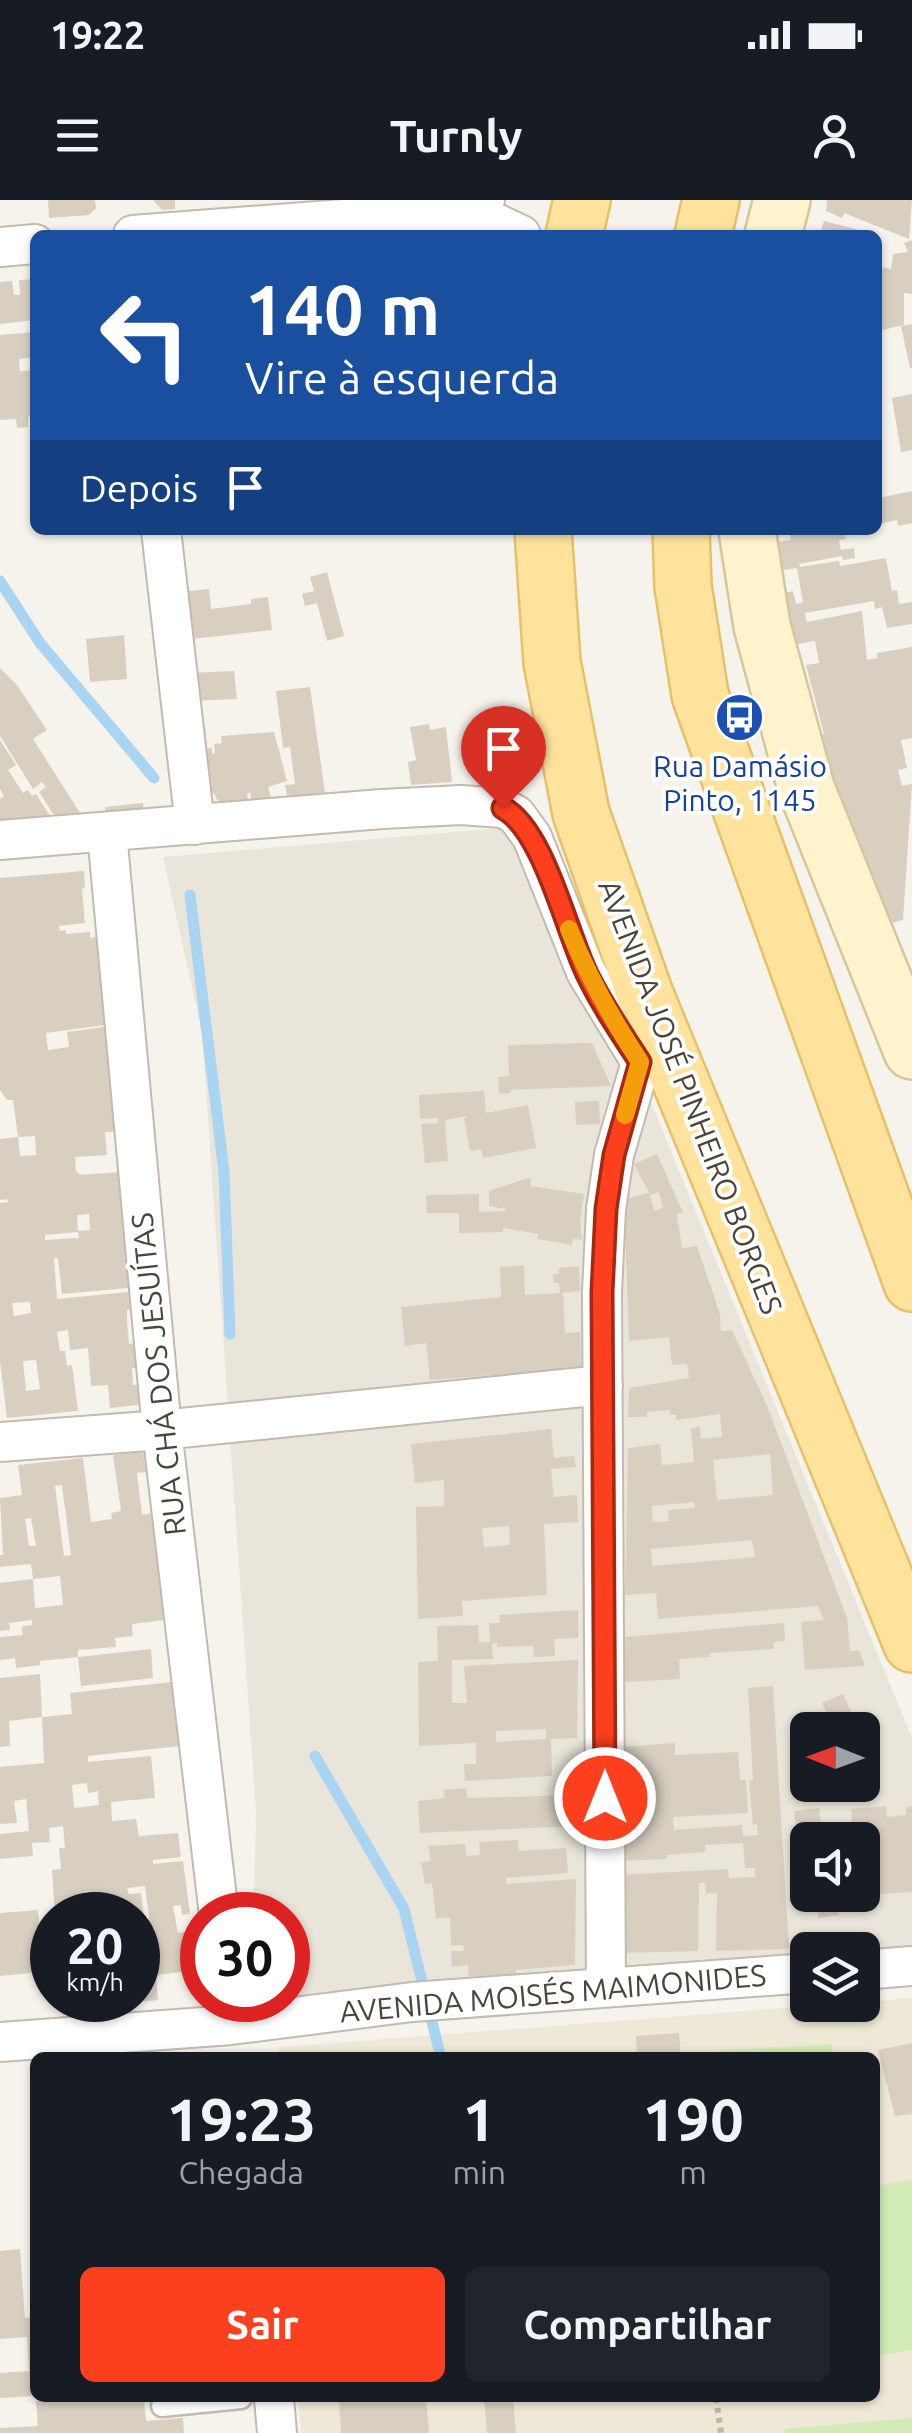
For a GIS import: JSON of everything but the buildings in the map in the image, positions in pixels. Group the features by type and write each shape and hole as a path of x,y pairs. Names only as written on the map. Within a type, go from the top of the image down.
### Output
{"main road":[{"path":"575,230 582,200"},
{"path":"704,230 710,200"},
{"name":"AVENIDA JOSÉ PINHEIRO BORGES","path":"543,535 552,662 581,813 654,1056 912,1644"},
{"path":"681,535 683,586 700,695 912,1284"}],"street":[{"path":"132,200 134,230"},
{"path":"199,230 422,213 485,200"},
{"path":"774,230 782,200"},
{"path":"422,213 498,224 511,230"},
{"path":"0,247 30,244"},
{"path":"161,535 189,826"},
{"path":"748,535 762,626 806,788 912,1051"},
{"path":"0,840 402,808 503,808 516,815 532,837 586,972 606,1010 654,1056 614,1155 606,1209 602,1292 606,1986"},
{"name":"RUA CHÁ DOS JESUÍTAS","path":"113,832 162,1430 215,1892"},
{"path":"0,1442 162,1430 603,1385"},
{"path":"880,1969 912,1966"},
{"name":"AVENIDA MOISÉS MAIMONIDES","path":"0,2042 234,2028 412,2002 790,1974"},
{"path":"274,2402 276,2433"}],"lane":[{"path":"162,2406 202,2402"}],"path":[{"path":"716,2402 720,2433"}],"shaded area":[{"path":"537,825 912,1738 912,1958 880,1961 880,1932 790,1932 790,1968 310,2008 310,1892 254,1892 256,1812 202,1032 163,857"},
{"path":"912,1998 912,2433 301,2433 298,2402 880,2402 880,2052 277,2052 281,2047 790,2008 790,2022 880,2022 880,2001"}],"green space":[{"path":"832,2044 833,2052 716,2052"},
{"path":"912,2180 912,2350 880,2355 880,2185"},
{"path":"912,2418 912,2433 785,2433 785,2429"}],"waterway":[{"path":"0,581 40,643 154,778"},
{"path":"190,895 224,1172 230,1334"},
{"path":"315,1756 404,1909 440,2052"}],"slow traffic":[{"path":"569,929 606,1010 640,1062 625,1115"}],"place":[{"name":"Rua Damásio Pinto, 1145","path":"740,718"}],"route":[{"path":"503,808 516,815 532,837 586,972 640,1062 614,1155 606,1209 602,1292 605,1798"}]}
